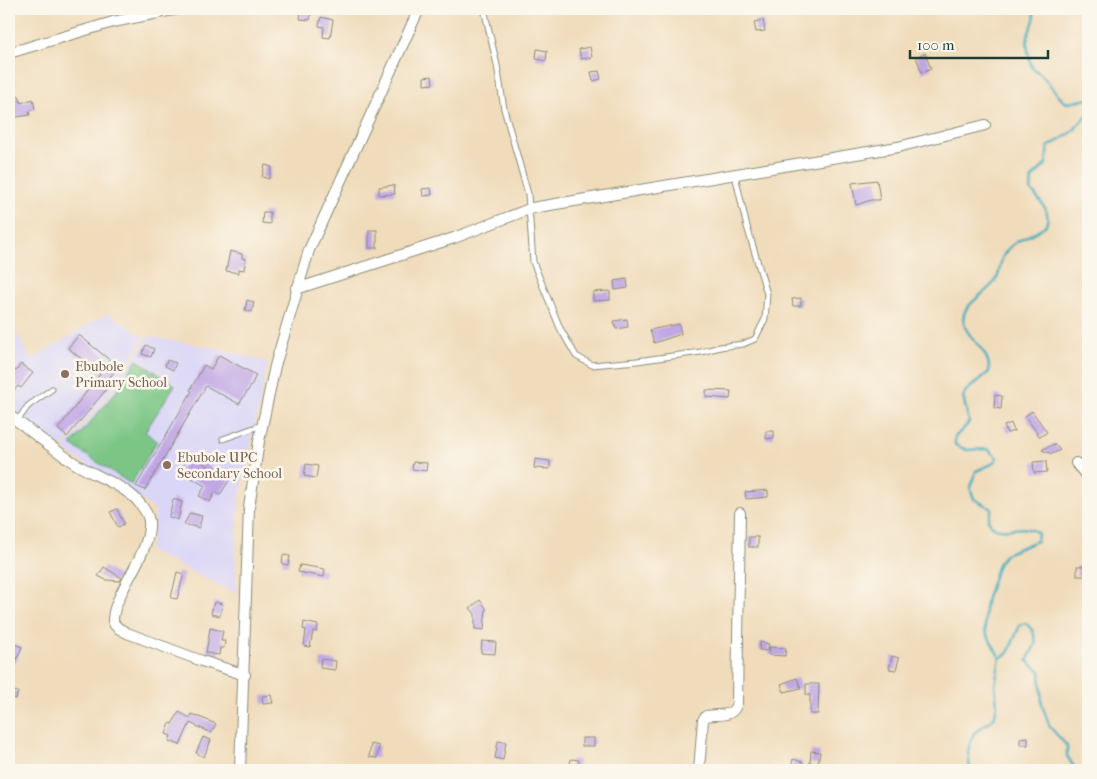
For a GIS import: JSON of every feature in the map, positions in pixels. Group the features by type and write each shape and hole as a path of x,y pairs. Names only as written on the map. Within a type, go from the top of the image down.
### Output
{"street":[{"path":"9,53 113,22 178,9"},
{"path":"240,770 245,675 249,508 275,366 309,250 326,209 419,9"},
{"path":"296,290 454,238 530,209 898,147 985,125"},
{"path":"13,418 77,465 130,494 141,505 149,520 148,534 141,553 117,605 113,621 116,627 202,662 245,675"},
{"path":"1076,463 1088,477"},
{"path":"699,770 703,720 706,716 730,715 735,710 737,703 740,513"}],"lane":[{"path":"484,9 504,109 522,166 530,209 530,246 533,262 560,328 576,356 592,365 701,352 751,342 760,330 767,308 764,280 746,223 735,174"},
{"path":"13,418 52,389"},
{"path":"223,439 263,425"}],"shaded area":[{"name":"Ebubole Primary School","path":"108,313 144,337 113,387 62,447 9,409 9,336 15,331 31,360"},
{"name":"Ebubole UPC Secondary School","path":"148,336 215,348 268,362 239,501 235,551 236,593 149,551 155,521 155,512 152,507 63,449 115,388"}],"green space":[{"path":"137,360 175,385 145,432 157,441 131,484 71,445 116,392"}],"building":[{"path":"301,11 311,12 310,20 300,19"},
{"path":"321,17 333,20 330,38 323,37 324,27 319,26"},
{"path":"763,20 765,31 756,32 754,22"},
{"path":"590,47 592,57 581,59 579,49"},
{"path":"537,49 547,51 546,61 536,59"},
{"path":"925,53 931,69 922,73 916,57"},
{"path":"599,71 601,79 593,81 591,72"},
{"path":"432,76 433,84 424,85 424,77"},
{"path":"19,96 21,103 33,99 35,109 29,111 30,115 10,118 11,99"},
{"path":"265,165 272,167 269,179 262,177"},
{"path":"877,180 880,200 871,200 856,205 852,183"},
{"path":"394,185 395,194 379,195 379,187"},
{"path":"431,188 432,195 423,196 422,189"},
{"path":"263,212 270,212 270,224 262,223"},
{"path":"369,230 377,230 377,248 369,248"},
{"path":"230,251 242,254 242,258 246,259 244,270 239,269 239,273 226,271"},
{"path":"627,279 628,288 615,290 614,281"},
{"path":"610,291 610,300 593,301 593,292"},
{"path":"801,298 801,306 793,306 792,299"},
{"path":"247,300 254,302 252,312 245,310"},
{"path":"627,319 628,327 616,329 614,321"},
{"path":"679,324 681,334 654,343 650,330"},
{"path":"79,335 118,367 105,383 109,386 67,437 58,429 100,374 68,348"},
{"path":"146,345 154,349 151,357 142,354"},
{"path":"219,355 256,375 251,386 239,404 206,386 145,490 136,486 192,391 190,390 204,365 211,369"},
{"path":"167,360 176,363 173,370 165,366"},
{"path":"21,364 33,373 21,388 18,386 9,396 9,366 16,371"},
{"path":"706,390 731,391 730,399 706,397"},
{"path":"995,395 1002,396 1001,409 994,408"},
{"path":"1032,411 1047,432 1040,437 1025,416"},
{"path":"1011,423 1014,431 1007,433 1004,426"},
{"path":"766,431 774,431 774,438 766,439"},
{"path":"1054,444 1060,450 1052,454 1042,450"},
{"path":"190,455 230,479 220,495 215,492 210,502 199,496 205,486 180,471"},
{"path":"535,459 550,461 550,469 534,468"},
{"path":"1046,461 1047,472 1034,473 1033,462"},
{"path":"413,462 427,463 426,471 412,469"},
{"path":"306,464 318,466 316,478 304,476"},
{"path":"768,490 768,497 746,499 745,492"},
{"path":"173,499 182,502 178,520 169,517"},
{"path":"117,509 124,524 118,527 110,512"},
{"path":"190,513 202,516 199,528 184,524"},
{"path":"749,537 758,537 758,547 749,547"},
{"path":"283,555 290,556 288,565 282,564"},
{"path":"300,565 325,569 324,577 298,572"},
{"path":"1077,566 1088,566 1088,576 1077,576"},
{"path":"104,567 122,578 120,581 106,580 98,576"},
{"path":"177,572 184,574 177,599 171,598"},
{"path":"480,600 486,608 484,630 475,629 475,614 470,608"},
{"path":"214,602 223,604 220,616 211,614"},
{"path":"304,622 318,625 317,632 313,631 310,647 304,646 306,630 303,629"},
{"path":"210,628 223,631 221,641 225,641 224,648 220,648 219,655 206,653"},
{"path":"482,641 496,642 495,654 481,653"},
{"path":"760,642 769,644 768,651 759,650"},
{"path":"14,644 22,647 15,664 9,661"},
{"path":"770,647 786,648 785,656 769,655"},
{"path":"892,656 899,658 896,670 889,669"},
{"path":"321,659 336,661 335,670 320,668"},
{"path":"797,678 801,688 784,692 781,684"},
{"path":"806,684 819,684 818,714 810,714 810,695 806,695"},
{"path":"9,690 18,692 16,699 9,697"},
{"path":"271,695 273,703 263,704 262,696"},
{"path":"179,712 190,718 192,714 216,724 211,733 190,723 180,745 169,741 171,736 166,734 170,723 172,724"},
{"path":"203,737 211,740 204,757 196,753"},
{"path":"1028,737 1028,745 1020,745 1020,738"},
{"path":"582,738 594,738 594,746 582,746"},
{"path":"498,741 506,742 503,760 495,758"},
{"path":"371,744 379,746 377,758 369,757"},
{"path":"811,751 820,752 818,764 810,763"},
{"path":"571,759 579,760 578,770 569,770"},
{"path":"793,759 803,762 801,769 791,767"}],"waterway":[{"path":"1033,9 1034,21 1029,32 1027,44 1033,69 1041,74 1063,101 1068,103 1088,99"},
{"path":"970,770 968,750 974,733 994,718 997,706 995,685 1000,658 985,631 987,598 998,564 1005,554 1037,541 1038,533 1024,528 998,529 992,526 988,520 992,509 974,499 970,487 976,471 992,464 997,458 988,449 967,450 955,445 955,437 969,421 963,397 966,391 989,372 989,365 985,354 966,329 963,321 964,313 993,284 997,278 1003,256 1009,248 1046,225 1046,210 1031,190 1032,178 1046,164 1048,147 1071,133 1088,114"},
{"path":"1000,658 1008,653 1020,625 1026,623 1033,631 1036,643 1027,661 1040,671 1042,705 1050,727 1067,746 1067,756 1076,770"}],"place":[{"name":"Ebubole Primary School","path":"65,374"},
{"name":"Ebubole UPC Secondary School","path":"167,465"}]}
